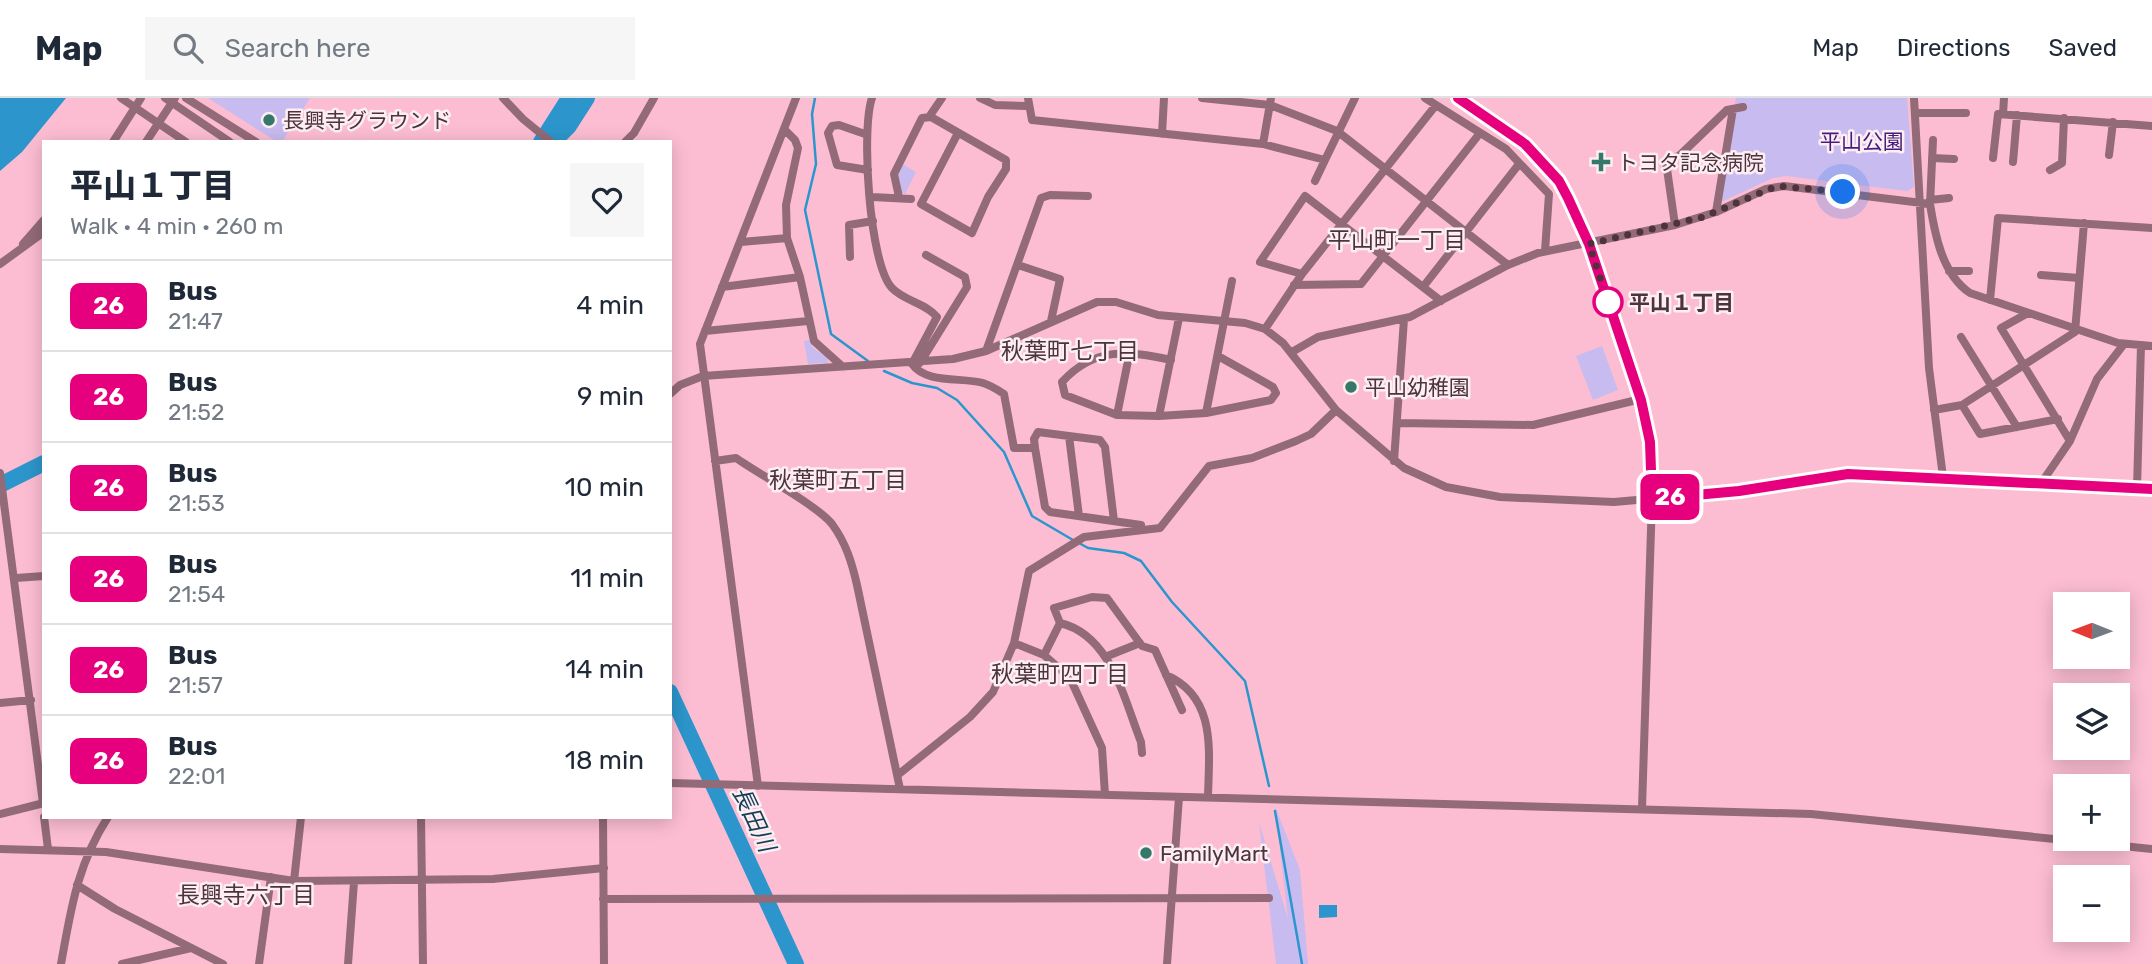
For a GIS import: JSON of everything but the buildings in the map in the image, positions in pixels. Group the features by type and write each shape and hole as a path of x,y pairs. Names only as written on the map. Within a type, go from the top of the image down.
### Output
{"street":[{"path":"121,98 183,140"},
{"path":"114,140 141,98"},
{"path":"165,98 227,140"},
{"path":"149,140 175,98"},
{"path":"186,98 253,140"},
{"path":"503,98 548,140"},
{"path":"626,140 654,98"},
{"path":"758,786 702,376 700,344 796,98"},
{"path":"872,98 865,134 879,266 891,286 937,317 916,364 916,370 982,383 1004,394 1014,448 1035,448"},
{"path":"929,117 942,98"},
{"path":"980,98 1028,102 1032,120 1263,144 1325,160"},
{"path":"1162,134 1164,98"},
{"path":"1202,98 1270,102 1338,131 1385,171 1507,265"},
{"path":"1315,181 1355,98"},
{"path":"1425,98 1506,149 1549,194 1545,251"},
{"path":"1458,98 1516,136 1544,162 1559,181 1589,244 1641,400 1650,442 1652,499 1642,808"},
{"path":"1914,98 1934,410 1943,477"},
{"path":"2003,114 2004,98"},
{"path":"1263,144 1270,102"},
{"path":"1265,329 1301,274 1436,105"},
{"path":"1675,225 1667,162 1680,155 1727,110 1743,107"},
{"path":"1716,212 1733,108"},
{"path":"1915,113 1966,113"},
{"path":"1993,158 1997,114 2152,126"},
{"path":"2013,162 2017,115"},
{"path":"899,197 894,174 922,118 929,117 958,133 1006,160 1006,169 988,197 972,233 922,204 958,133"},
{"path":"2050,170 2062,163 2064,118"},
{"path":"2109,155 2113,122"},
{"path":"865,134 839,125 832,126 828,133 837,164 868,170"},
{"path":"784,129 795,140 798,148 786,205 787,238 800,277 808,321 818,346 843,368"},
{"path":"1294,285 1361,284 1480,133"},
{"path":"1933,140 1930,202 1949,271 1960,286 1990,300 2124,344 2152,346"},
{"path":"1932,158 1954,159"},
{"path":"1423,287 1519,164"},
{"path":"1919,177 1931,178"},
{"path":"1292,352 1318,337 1404,319 1507,265 1545,251 1675,225 1716,212 1766,189 1784,186 1920,202 1949,198"},
{"path":"986,351 1041,198 1050,195 1088,196"},
{"path":"1301,274 1260,262 1305,196 1441,301"},
{"path":"872,197 911,199"},
{"path":"1990,300 1998,218 2152,228"},
{"path":"850,257 849,225 873,221"},
{"path":"15,254 42,222"},
{"path":"1934,410 1962,405 2076,332 2084,223"},
{"path":"0,264 42,234"},
{"path":"741,242 787,238"},
{"path":"916,364 967,287 965,277 926,255"},
{"path":"1018,265 1060,279 1051,321"},
{"path":"1949,271 1969,271"},
{"path":"2041,275 2079,278"},
{"path":"722,287 800,277"},
{"path":"1206,413 1233,281"},
{"path":"672,392 680,385 702,376 916,364 986,351 1051,321 1107,301 1179,318 1226,320 1265,329 1292,352 1336,410 1395,461 1423,478 1446,487 1500,497 1614,502 1739,491 1832,475 1943,477 2152,489"},
{"path":"2028,313 2000,328 2070,441"},
{"path":"1160,416 1179,318"},
{"path":"1395,461 1404,319"},
{"path":"705,331 808,321"},
{"path":"1961,337 2017,427"},
{"path":"2042,482 2070,441 2097,379 2124,344"},
{"path":"2137,488 2141,345"},
{"path":"1171,360 1130,351 1102,354 1062,382 1065,395 1117,415 1206,413 1271,400 1276,393 1273,387 1218,356"},
{"path":"1117,415 1130,351"},
{"path":"1398,423 1533,425 1641,400"},
{"path":"1962,405 1980,434 2058,419"},
{"path":"899,774 993,692 1014,643 1026,577 1034,567 1079,539 1160,528 1209,466 1252,458 1296,441 1311,434 1336,410"},
{"path":"1114,521 1105,447 1100,440 1038,432 1034,439 1035,448 1045,507 1050,512 1141,525"},
{"path":"1069,436 1079,516"},
{"path":"715,461 736,458 825,517 842,541 852,566 899,774 900,789"},
{"path":"0,473 16,578 42,794"},
{"path":"16,578 42,576"},
{"path":"1142,753 1141,742 1105,657 1091,638 1060,622 1054,608 1092,597 1107,598 1140,643 1155,650 1182,710"},
{"path":"1044,655 1060,622"},
{"path":"1014,643 1044,655 1060,666 1076,688 1102,748 1105,794"},
{"path":"1105,657 1140,643"},
{"path":"1166,674 1179,680 1204,711 1210,732 1208,797"},
{"path":"0,703 31,701"},
{"path":"672,783 1811,814 2152,849"},
{"path":"1167,964 1179,797"},
{"path":"0,814 42,803"},
{"path":"44,819 48,849"},
{"path":"61,964 77,885 88,850 107,819"},
{"path":"294,881 301,819"},
{"path":"421,819 424,880 423,964"},
{"path":"603,819 604,964"},
{"path":"0,849 88,850 294,881 493,879 604,868"},
{"path":"258,964 271,877"},
{"path":"348,964 354,882"},
{"path":"77,885 223,964"},
{"path":"603,899 1269,898"},
{"path":"122,964 141,962 191,948"}],"green space":[{"name":"長興寺グラウンド","path":"208,98 310,98 283,140 274,140"},
{"name":"平山公園","path":"1736,98 1907,98 1914,187 1907,191 1786,176 1773,178 1719,203"},
{"path":"902,164 916,172 905,194 901,192 897,172"},
{"path":"810,340 813,348 827,357 828,363 808,364 804,341"},
{"path":"1602,346 1618,390 1593,400 1576,356"},
{"path":"1275,806 1300,870 1308,964 1276,964 1259,822 1288,919"}],"water":[{"path":"0,98 66,98 22,152 0,171"},
{"path":"1319,905 1337,905 1337,917 1319,918"}],"waterway":[{"path":"542,140 569,98"},
{"path":"555,140 569,126 587,98"},
{"path":"815,98 812,114 816,164 805,210 831,334 868,361"},
{"path":"884,371 912,383 937,388 957,400 1004,452 1032,516 1073,540"},
{"path":"0,485 42,464"},
{"path":"1079,543 1088,548 1124,553 1141,561 1172,602 1245,681 1269,786"},
{"name":"長田川","path":"672,696 796,964"},
{"path":"1275,811 1302,964"}],"bus line":[{"name":"26","path":"1458,98 1525,144 1544,162 1568,198 1589,244 1641,400 1650,442 1652,499 1739,491 1848,474 2019,480 2152,489"}],"place":[{"name":"長興寺グラウンド","path":"269,120"},
{"name":"トヨタ記念病院","path":"1601,162"},
{"name":"平山１丁目","path":"1608,302"},
{"name":"平山幼稚園","path":"1351,387"},
{"name":"FamilyMart","path":"1146,853"}],"district":[{"name":"平山町一丁目","path":"1397,240"},
{"name":"秋葉町七丁目","path":"1070,351"},
{"name":"秋葉町五丁目","path":"838,480"},
{"name":"秋葉町四丁目","path":"1060,674"},
{"name":"長興寺六丁目","path":"246,895"}],"route":[{"path":"1608,302 1589,244 1703,217 1777,186 1843,192"}]}
